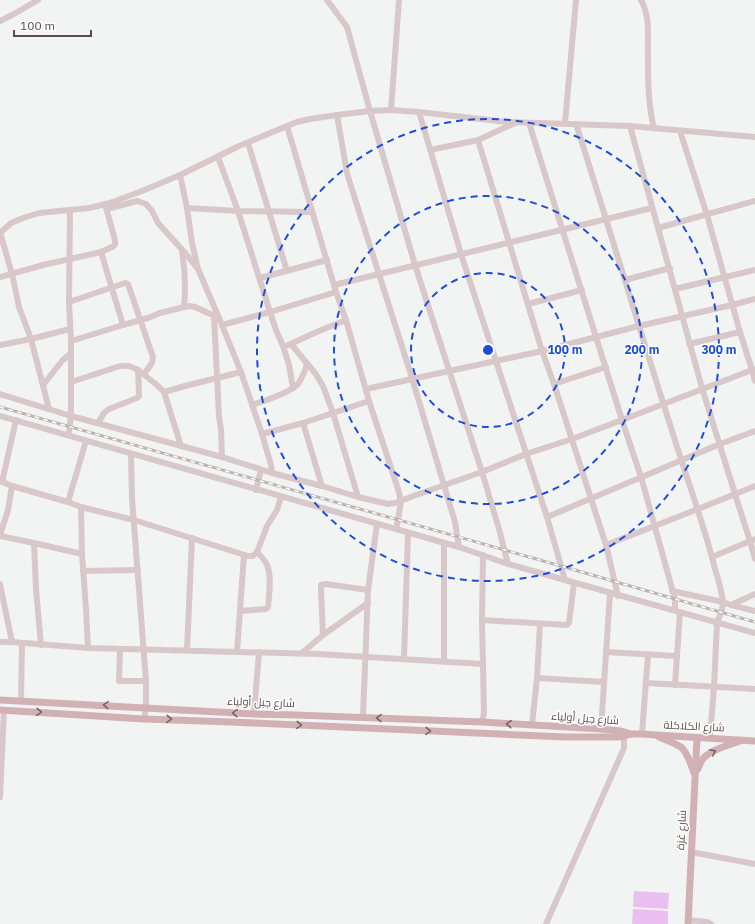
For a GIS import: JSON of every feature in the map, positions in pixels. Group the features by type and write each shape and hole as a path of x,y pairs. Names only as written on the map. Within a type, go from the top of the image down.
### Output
{"main road":[{"name":"شارع جبل أولياء","path":"0,700 254,714 482,722 601,729 621,731 627,734"},
{"name":"شارع جبل أولياء","path":"2,710 144,719 564,738 621,737 627,734"},
{"name":"شارع الكلاكلة","path":"627,734 755,740"},
{"path":"656,735 684,750 690,760 695,777"},
{"name":"شارع غزة","path":"688,922 697,738"},
{"path":"695,777 700,764 706,756 714,751 743,740"}],"street":[{"path":"0,21 38,0"},
{"path":"327,0 347,27 415,265 482,472 508,564"},
{"path":"392,110 399,0"},
{"path":"565,123 576,0"},
{"path":"640,0 645,8 648,19 650,113 654,128"},
{"path":"106,206 180,175 297,122 370,111 392,110 419,112 529,123 630,126 755,137"},
{"path":"419,112 461,254 497,361 566,580"},
{"path":"337,115 347,173 412,378 455,522 460,547"},
{"path":"430,150 478,140 516,122"},
{"path":"529,123 641,477 675,599 677,611 675,684"},
{"path":"576,124 607,218 681,460 698,509 723,602 717,622 710,738"},
{"path":"287,126 369,401 401,501 396,529"},
{"path":"630,126 670,268 689,344 735,494 753,540 755,558"},
{"path":"680,131 707,215 740,332 753,369 755,381"},
{"path":"478,140 542,351 606,545 618,596"},
{"path":"248,143 287,271"},
{"path":"218,157 238,211 276,330 283,346 289,365 293,388"},
{"path":"180,175 198,269 241,372 262,434 272,473"},
{"path":"49,408 31,339 19,307 12,274 0,232 11,223 40,213 137,201 146,204 152,211 158,223 198,269"},
{"path":"658,228 755,201"},
{"path":"0,277 43,265 101,252 114,246 116,244 106,206"},
{"path":"187,208 238,211 312,212"},
{"path":"334,285 652,208"},
{"path":"68,435 71,416 69,302 70,210"},
{"path":"182,250 185,275 184,307"},
{"path":"101,252 123,325"},
{"path":"260,278 327,260"},
{"path":"625,280 670,268"},
{"path":"675,289 755,270"},
{"path":"69,302 111,287 125,283 128,284 153,357 152,363 144,374"},
{"path":"528,304 582,290"},
{"path":"222,325 336,292"},
{"path":"366,389 542,351 639,326 755,299"},
{"path":"70,341 148,318 160,313 189,306 195,307 217,317"},
{"path":"217,317 217,378 222,457"},
{"path":"283,346 291,344 319,330 346,320"},
{"path":"0,345 70,329"},
{"path":"689,344 740,332"},
{"path":"291,344 315,373 323,386 358,497"},
{"path":"43,386 62,361 71,353"},
{"path":"252,405 293,388 301,379 307,364"},
{"path":"71,382 120,366 129,366 138,370 164,392 181,446"},
{"path":"554,384 606,367"},
{"path":"0,394 71,416 222,457 261,470 388,504 401,501 482,472 526,454 572,439 753,369"},
{"path":"98,423 109,409 137,398 139,394 138,370"},
{"path":"164,392 241,372"},
{"path":"262,434 303,423 369,401"},
{"path":"0,416 460,547 508,564 618,596 755,633"},
{"path":"16,420 1,482 81,507 134,520 244,555 253,556 257,552 265,530 277,510 281,497"},
{"path":"303,423 322,486"},
{"path":"547,517 681,460 755,431"},
{"path":"68,502 86,440"},
{"path":"131,454 131,478 146,681 146,707 144,719"},
{"path":"256,490 261,470"},
{"path":"12,486 8,510 0,536 82,554"},
{"path":"606,545 755,486"},
{"path":"81,507 82,554 88,648"},
{"path":"363,718 368,590 377,524"},
{"path":"404,658 408,533"},
{"path":"186,650 192,538"},
{"path":"712,557 753,540"},
{"path":"34,543 41,645"},
{"path":"444,543 444,661"},
{"path":"240,611 262,610 268,607 269,572 265,561 257,552"},
{"path":"237,652 244,555"},
{"path":"482,722 484,713 482,620 483,555"},
{"path":"83,571 138,570"},
{"path":"482,620 540,624 568,624 574,583"},
{"path":"0,584 12,642"},
{"path":"322,635 321,585 326,584 368,590"},
{"path":"672,591 723,602 755,611"},
{"path":"601,729 610,593"},
{"path":"732,605 755,594"},
{"path":"302,653 322,635 368,603"},
{"path":"532,725 537,678 540,624"},
{"path":"0,642 88,648 302,653 483,664"},
{"path":"20,700 22,644"},
{"path":"120,648 119,681 146,681"},
{"path":"254,714 259,652"},
{"path":"606,652 676,656"},
{"path":"642,734 648,654"},
{"path":"537,678 604,682"},
{"path":"646,684 675,684 755,689"},
{"path":"0,797 2,710"},
{"path":"546,924 624,748 627,734"},
{"path":"691,852 755,864"},
{"path":"688,922 707,922 711,924"}],"shaded area":[{"path":"634,891 669,893 668,909 633,907"},
{"path":"633,909 668,911 668,924 632,924"}],"railway":[{"path":"0,407 755,622"}]}
